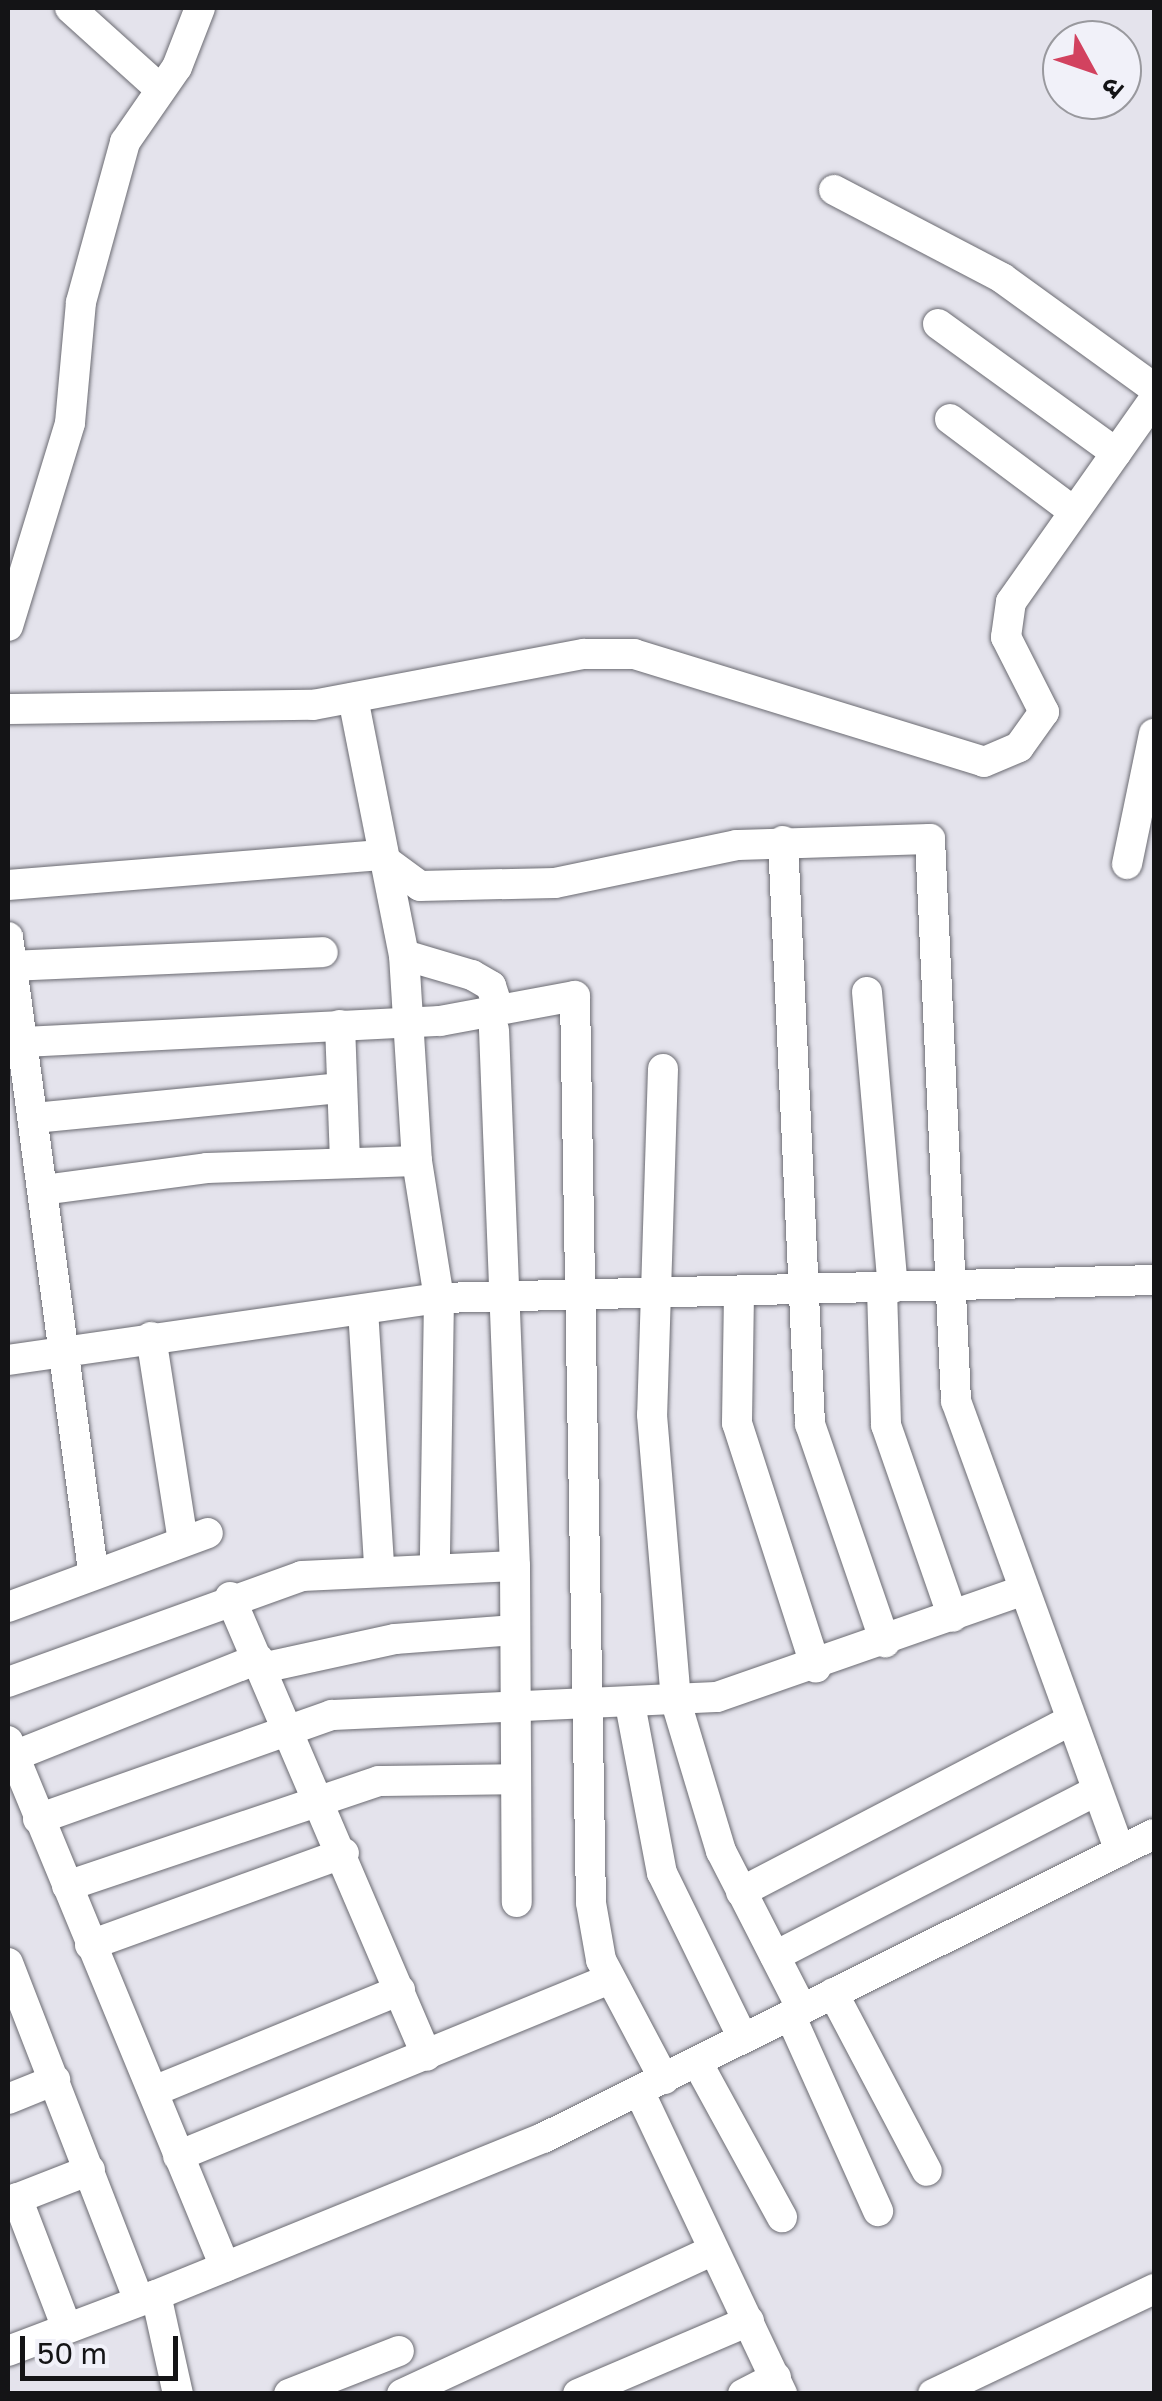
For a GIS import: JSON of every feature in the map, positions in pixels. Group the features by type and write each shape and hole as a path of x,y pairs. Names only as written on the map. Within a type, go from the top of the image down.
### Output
{"street":[{"path":"70,8 160,90"},
{"path":"8,626 79,386 81,302 116,172 200,8"},
{"path":"834,190 1002,278 1154,388"},
{"path":"938,324 1116,453"},
{"path":"8,708 353,698 584,654 634,654 984,762 1019,747 1044,712 1005,620 1073,511 1154,399"},
{"path":"950,419 1073,511"},
{"path":"353,698 378,855 404,955 412,1019 417,1161 439,1298 436,1564"},
{"path":"1127,864 1154,734"},
{"path":"8,885 378,855 420,886 555,883 784,841 930,839 956,1286 956,1402 1018,1592 1120,1851"},
{"path":"784,841 819,1467 885,1642"},
{"path":"93,1571 10,956 323,952"},
{"path":"404,955 472,974 491,986 496,1020 515,1566 517,1902"},
{"path":"867,992 888,1288 886,1425 952,1617"},
{"path":"24,1042 412,1019 496,1020 575,996 576,1292 591,1902 610,1979 713,2250 779,2385 743,2394"},
{"path":"340,1025 345,1160"},
{"path":"663,1069 656,1520 676,1702 698,1794 775,1956 878,2212"},
{"path":"34,1118 340,1088"},
{"path":"44,1190 345,1160 417,1161"},
{"path":"8,1360 439,1298 576,1292 739,1294 1154,1280"},
{"path":"739,1294 737,1423 816,1668"},
{"path":"363,1310 379,1566"},
{"path":"8,1607 93,1571 195,1537 150,1337"},
{"path":"8,1682 230,1596 379,1566 515,1566"},
{"path":"38,1819 290,1729 368,1708 676,1702 816,1668 1018,1592"},
{"path":"230,1596 321,1798 428,2056"},
{"path":"225,2267 11,1749 260,1664 395,1639 515,1630"},
{"path":"630,1704 662,1873 743,2038"},
{"path":"742,1892 1068,1722"},
{"path":"67,1886 379,1781 515,1779"},
{"path":"775,1956 1096,1791"},
{"path":"8,2351 225,2267 652,2085 1154,1834"},
{"path":"90,1945 344,1853"},
{"path":"8,1963 90,2170 147,2298 178,2394"},
{"path":"178,2156 610,1979"},
{"path":"154,2092 400,1990"},
{"path":"832,1993 927,2171"},
{"path":"697,2062 782,2217"},
{"path":"8,2099 55,2080"},
{"path":"67,2328 12,2200 90,2170"},
{"path":"402,2394 713,2250"},
{"path":"932,2394 1154,2289"},
{"path":"578,2394 748,2321"},
{"path":"289,2394 399,2351"}]}
